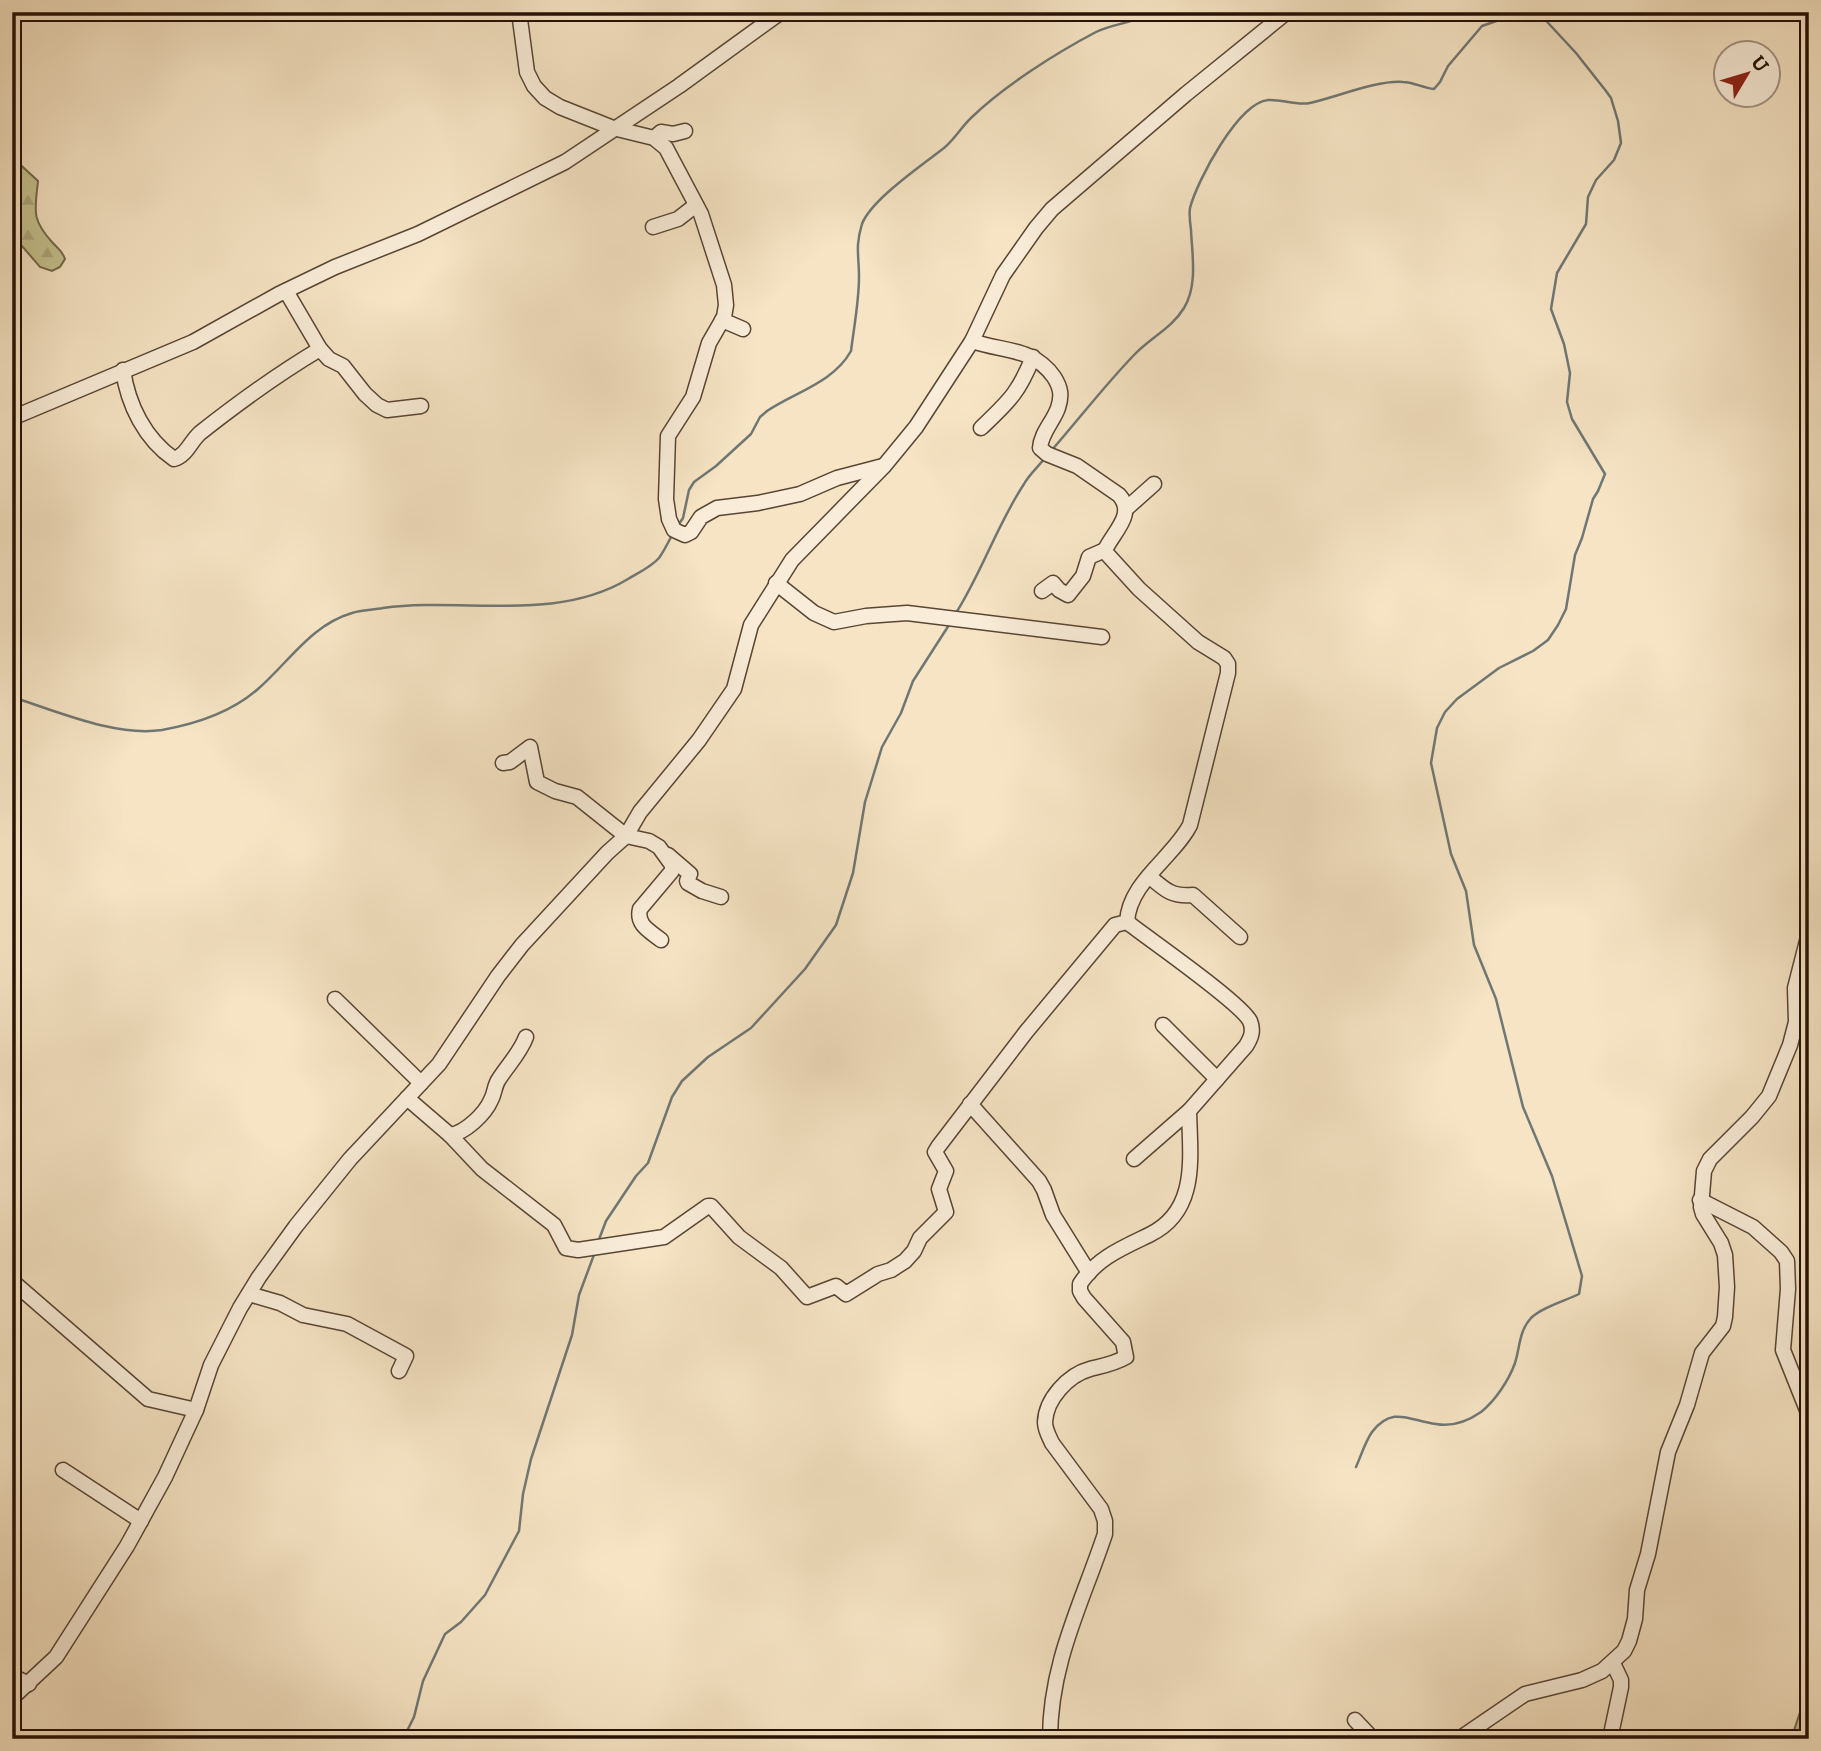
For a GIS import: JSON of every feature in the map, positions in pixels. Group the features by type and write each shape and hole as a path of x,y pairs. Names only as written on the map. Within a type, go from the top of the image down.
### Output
{"street":[{"path":"519,12 523,57 534,86 545,98 560,107 613,128 654,138 666,148 696,205 724,285 726,305 722,320 709,344 693,397 668,436 666,499 674,530 685,535 691,532 701,517 717,508 800,494 838,478 884,466"},
{"path":"12,418 202,338 335,267 418,234 565,162 679,86 781,12"},
{"path":"12,1698 55,1657 141,1521 196,1410 211,1365 249,1294 296,1226 350,1159 439,1065 498,976 522,945 626,836 640,812 699,740 728,698 738,674 751,625 776,583 792,560 884,466 916,427 972,341 1003,275 1036,228 1052,209 1101,165 1287,12"},
{"path":"654,138 661,132 673,134 685,131"},
{"path":"653,227 678,219 696,205"},
{"path":"286,291 320,349 329,359 345,368 365,394 383,408 393,410 421,405"},
{"path":"722,320 743,329"},
{"path":"972,341 1033,357 1048,369 1059,384 1061,392 1058,407 1042,437 1040,448 1047,454 1077,466 1119,495 1127,508 1126,515 1105,550 1089,557 1078,585 1068,595 1053,583 1042,591"},
{"path":"123,370 130,404 155,441 174,459 181,456 199,434 260,388 320,349"},
{"path":"981,428 1014,396 1026,378 1033,357"},
{"path":"1127,508 1154,484"},
{"path":"1105,550 1154,604 1198,642 1220,654 1228,664 1190,825 1127,908 1127,922"},
{"path":"776,583 814,613 834,622 907,612 1102,638"},
{"path":"503,763 510,762 530,747 537,782 555,792 577,797 626,836 649,841 659,847 689,872 688,883 721,897"},
{"path":"659,847 672,865 672,871 638,915 643,927 662,940"},
{"path":"1149,876 1172,894 1179,897 1193,895 1240,937"},
{"path":"1127,922 1247,1016 1252,1036 1189,1111 1133,1158"},
{"path":"407,1098 450,1135 482,1168 548,1220 558,1231 566,1248 578,1250 664,1237 711,1206 739,1237 781,1268 807,1297 836,1286 846,1294 905,1261 914,1251 919,1238 946,1212 939,1189 946,1171 935,1152 970,1104 1115,925 1127,922"},
{"path":"1459,1739 1525,1694 1582,1680 1602,1671 1624,1651 1633,1628 1637,1590 1648,1554 1668,1452 1687,1405 1702,1353 1726,1317 1725,1255 1721,1243 1703,1214 1700,1200 1704,1171 1710,1159 1769,1096 1790,1045 1796,1022 1797,978 1809,933"},
{"path":"335,999 421,1083"},
{"path":"1163,1025 1217,1079"},
{"path":"450,1135 458,1133 483,1112 491,1101 494,1087 522,1048 526,1037"},
{"path":"970,1104 1038,1181 1053,1215 1089,1273"},
{"path":"1050,1739 1050,1714 1058,1674 1072,1619 1105,1534 1105,1521 1101,1509 1052,1443 1047,1432 1046,1419 1053,1399 1069,1380 1090,1369 1099,1369 1126,1357 1123,1342 1080,1290 1080,1284 1089,1273 1123,1246 1159,1229 1182,1203 1190,1179 1189,1111"},
{"path":"1700,1200 1753,1227 1770,1241 1787,1261 1788,1289 1783,1350 1809,1415"},
{"path":"12,1281 148,1399 196,1410"},
{"path":"249,1294 280,1303 303,1315 346,1324 406,1356 399,1371"},
{"path":"63,1470 141,1521"},
{"path":"1610,1739 1621,1687 1621,1680 1613,1663"},
{"path":"12,1676 29,1684"},
{"path":"1355,1720 1373,1739"}],"green space":[{"path":"12,157 38,181 38,220 45,234 65,259 60,267 52,271 40,267 22,246 12,246"},
{"path":"1809,1686 1809,1739 1791,1739"}],"waterway":[{"path":"677,527 683,518 689,490 694,482 751,434 760,417 767,411 824,379 851,351 858,295 859,239 862,224 876,204 898,183 952,141 972,117 1015,82 1096,32 1150,12"},
{"path":"1051,451 1123,366 1184,308 1193,280 1190,208 1201,180 1220,145 1244,114 1256,104 1268,100 1310,103 1393,82 1407,82 1434,89 1448,66 1482,26 1522,12"},
{"path":"1356,1467 1372,1432 1387,1419 1402,1417 1448,1425 1465,1421 1481,1412 1509,1376 1527,1323 1541,1311 1579,1294 1582,1276 1552,1176 1523,1107 1496,999 1474,945 1466,891 1451,854 1431,763 1437,728 1445,712 1457,699 1499,668 1533,651 1548,640 1558,625 1566,609 1575,555 1593,499 1605,474 1572,419 1567,402 1570,373 1564,344 1551,309 1557,273 1586,224 1588,197 1596,180 1614,160 1621,143 1618,121 1606,91 1538,12"},
{"path":"956,613 1014,500 1028,477 1044,459"},
{"path":"12,697 125,730 162,730 175,727 213,716 248,697 312,635 324,626 352,613 414,605 508,606 570,601 600,592 648,567 659,558 672,535"},
{"path":"598,1242 606,1221 648,1163 672,1097 682,1081 708,1057 751,1028 805,969 836,925 853,873 865,802 882,747 901,713 913,681 949,625"},
{"path":"403,1739 414,1717 423,1681 445,1634 461,1622 485,1595 519,1531 523,1494 531,1459 572,1335 579,1295 595,1252"},
{"path":"1803,1739 1809,1717"}]}
